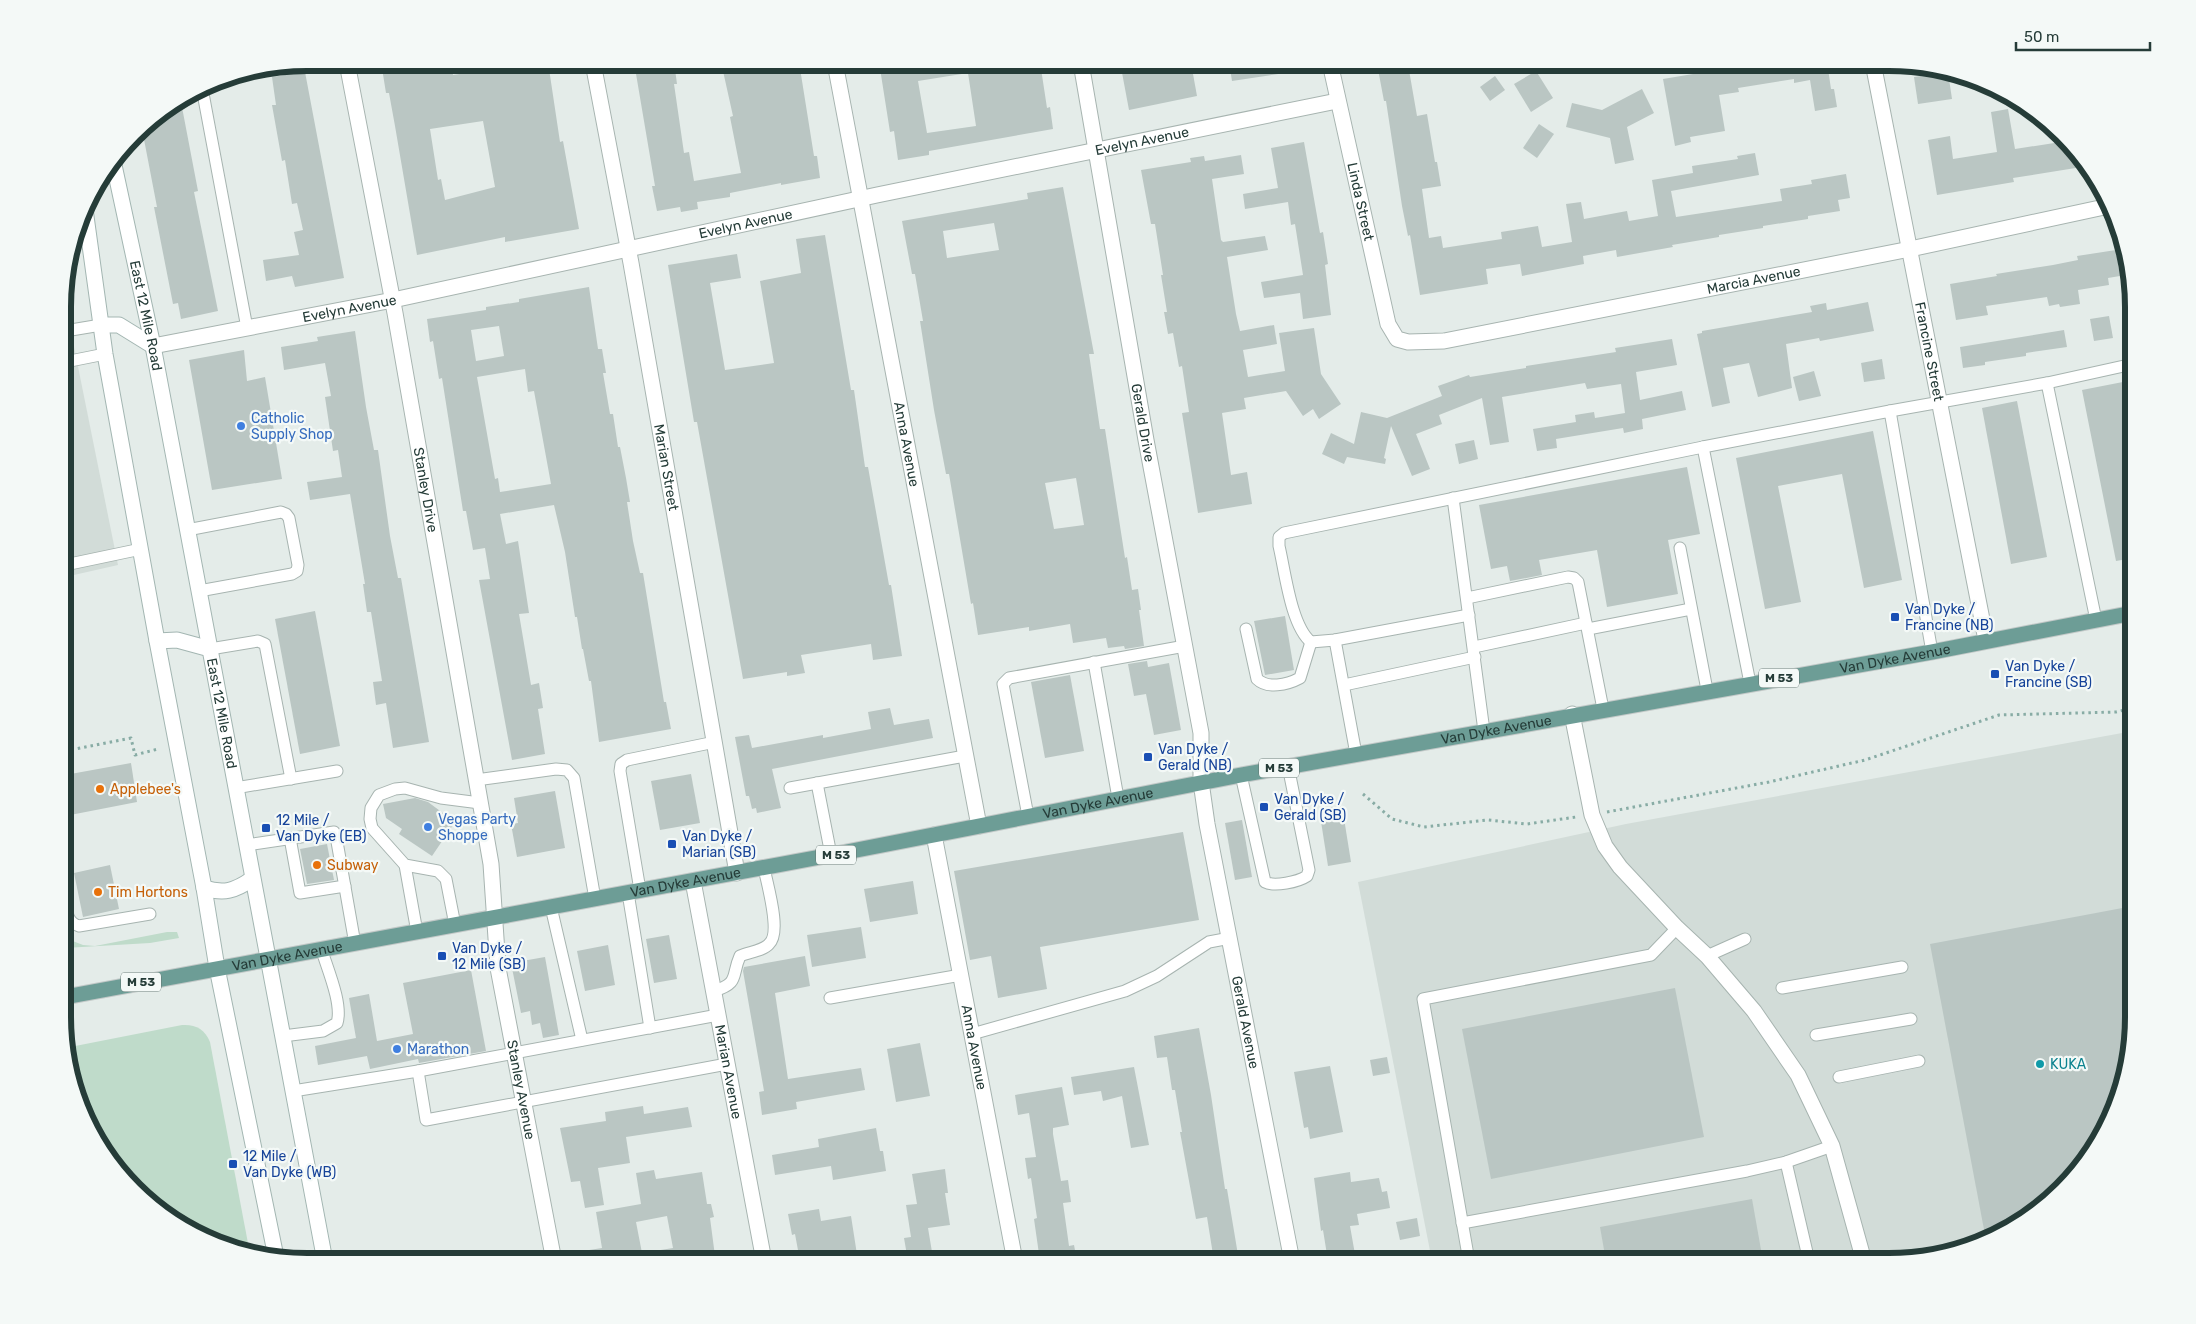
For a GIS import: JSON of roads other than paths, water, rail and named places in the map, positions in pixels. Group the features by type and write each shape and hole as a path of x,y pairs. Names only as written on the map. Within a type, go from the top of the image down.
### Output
{"main road":[{"name":"Van Dyke Avenue","path":"71,996 322,948 355,944 764,868 1201,782 1572,714 1932,652 2125,615"}],"street":[{"name":"Stanley Drive","path":"349,71 393,300 480,803 490,864 494,917"},
{"name":"Marian Street","path":"595,71 628,248 737,873"},
{"name":"Anna Avenue","path":"837,71 978,826"},
{"name":"Gerald Drive","path":"1083,71 1146,440 1201,733 1201,782"},
{"name":"Linda Street","path":"1332,71 1380,292 1388,324 1397,339"},
{"name":"Francine Street","path":"1875,71 1986,640"},
{"name":"Evelyn Avenue","path":"153,346 393,300 628,248 1337,101"},
{"name":"East 12 Mile Road","path":"115,170 153,346 323,1253"},
{"name":"Marcia Avenue","path":"1397,339 1408,342 1444,341 1910,249 2102,207"},
{"path":"87,223 100,325 142,549 157,641 204,888 217,968 275,1251"},
{"path":"100,325 119,325 153,346"},
{"path":"157,641 177,640 210,649"},
{"path":"1572,714 1592,815 1605,846 1620,867 1677,928 1707,956 1754,1011 1798,1075 1832,1146 1862,1253"},
{"name":"Gerald Avenue","path":"1201,782 1207,824 1290,1253"},
{"name":"Anna Avenue","path":"934,835 1013,1253"},
{"path":"204,888 228,892 240,888 252,879"},
{"name":"Marian Avenue","path":"693,881 762,1253"},
{"name":"Stanley Avenue","path":"494,917 498,968 552,1253"}],"lane":[{"path":"203,96 247,328"},
{"path":"71,330 100,325"},
{"path":"71,361 105,354"},
{"path":"1311,642 1304,634 1295,612 1279,546 1279,537 1284,533 1703,447 2046,383 2125,366"},
{"path":"2046,383 2096,620"},
{"path":"1890,411 1932,652"},
{"path":"1703,447 1750,683"},
{"path":"1453,498 1484,731"},
{"path":"187,530 281,512 289,518 298,565 297,571 292,574 199,591"},
{"path":"1680,548 1707,690"},
{"path":"71,564 142,549"},
{"path":"1467,598 1568,577 1574,578 1578,582 1603,709"},
{"path":"1344,685 1587,626 1691,609"},
{"path":"1311,642 1335,640 1469,615"},
{"path":"1246,629 1257,679 1262,684 1269,686 1300,678 1311,642"},
{"path":"1335,640 1356,754"},
{"path":"210,649 258,641 265,644 291,779"},
{"path":"1028,816 1003,684 1009,678 1185,646"},
{"path":"1094,662 1118,798"},
{"path":"650,1028 620,771 621,764 627,760 715,742"},
{"path":"790,788 966,756"},
{"path":"1241,775 1265,882 1270,885 1302,879 1307,876 1309,870 1288,766"},
{"path":"476,780 556,769 567,770 574,778 595,899"},
{"path":"235,788 337,771"},
{"path":"817,783 831,855"},
{"path":"417,932 405,865 372,828 371,808 379,795 387,790 405,788 441,798 480,803"},
{"path":"246,845 334,832 355,944"},
{"path":"290,838 300,893 345,886"},
{"path":"405,865 429,868 446,878 455,925"},
{"path":"714,991 730,985 734,979 740,956 768,946 774,939 775,928 764,868"},
{"path":"551,907 582,1040"},
{"path":"71,922 79,926 150,914"},
{"path":"1468,1253 1423,999 1651,955 1677,928"},
{"path":"972,1034 1125,991 1157,976 1209,942 1230,938"},
{"path":"1707,956 1745,938"},
{"path":"283,1036 323,1031 337,1023 339,1018 336,996 322,948"},
{"path":"1782,988 1902,967"},
{"path":"830,998 961,975"},
{"path":"293,1091 418,1072 718,1015"},
{"path":"1816,1035 1911,1019"},
{"path":"1839,1077 1919,1061"},
{"path":"418,1072 426,1120 727,1064"},
{"path":"1462,1223 1747,1171 1786,1162 1832,1146"},
{"path":"1786,1162 1807,1253"}],"place":[{"name":"Catholic Supply Shop","path":"241,426"},
{"name":"Van Dyke / Francine (NB)","path":"1895,617"},
{"name":"Van Dyke / Francine (SB)","path":"1995,674"},
{"name":"Van Dyke / Gerald (NB)","path":"1148,757"},
{"name":"Applebee's","path":"100,789"},
{"name":"Van Dyke / Gerald (SB)","path":"1264,807"},
{"name":"Vegas Party Shoppe","path":"428,827"},
{"name":"12 Mile / Van Dyke (EB)","path":"266,828"},
{"name":"Van Dyke / Marian (SB)","path":"672,844"},
{"name":"Subway","path":"317,865"},
{"name":"Tim Hortons","path":"98,892"},
{"name":"Van Dyke / 12 Mile (SB)","path":"442,956"},
{"name":"Marathon","path":"397,1049"},
{"name":"KUKA","path":"2040,1064"},
{"name":"12 Mile / Van Dyke (WB)","path":"233,1164"}]}
